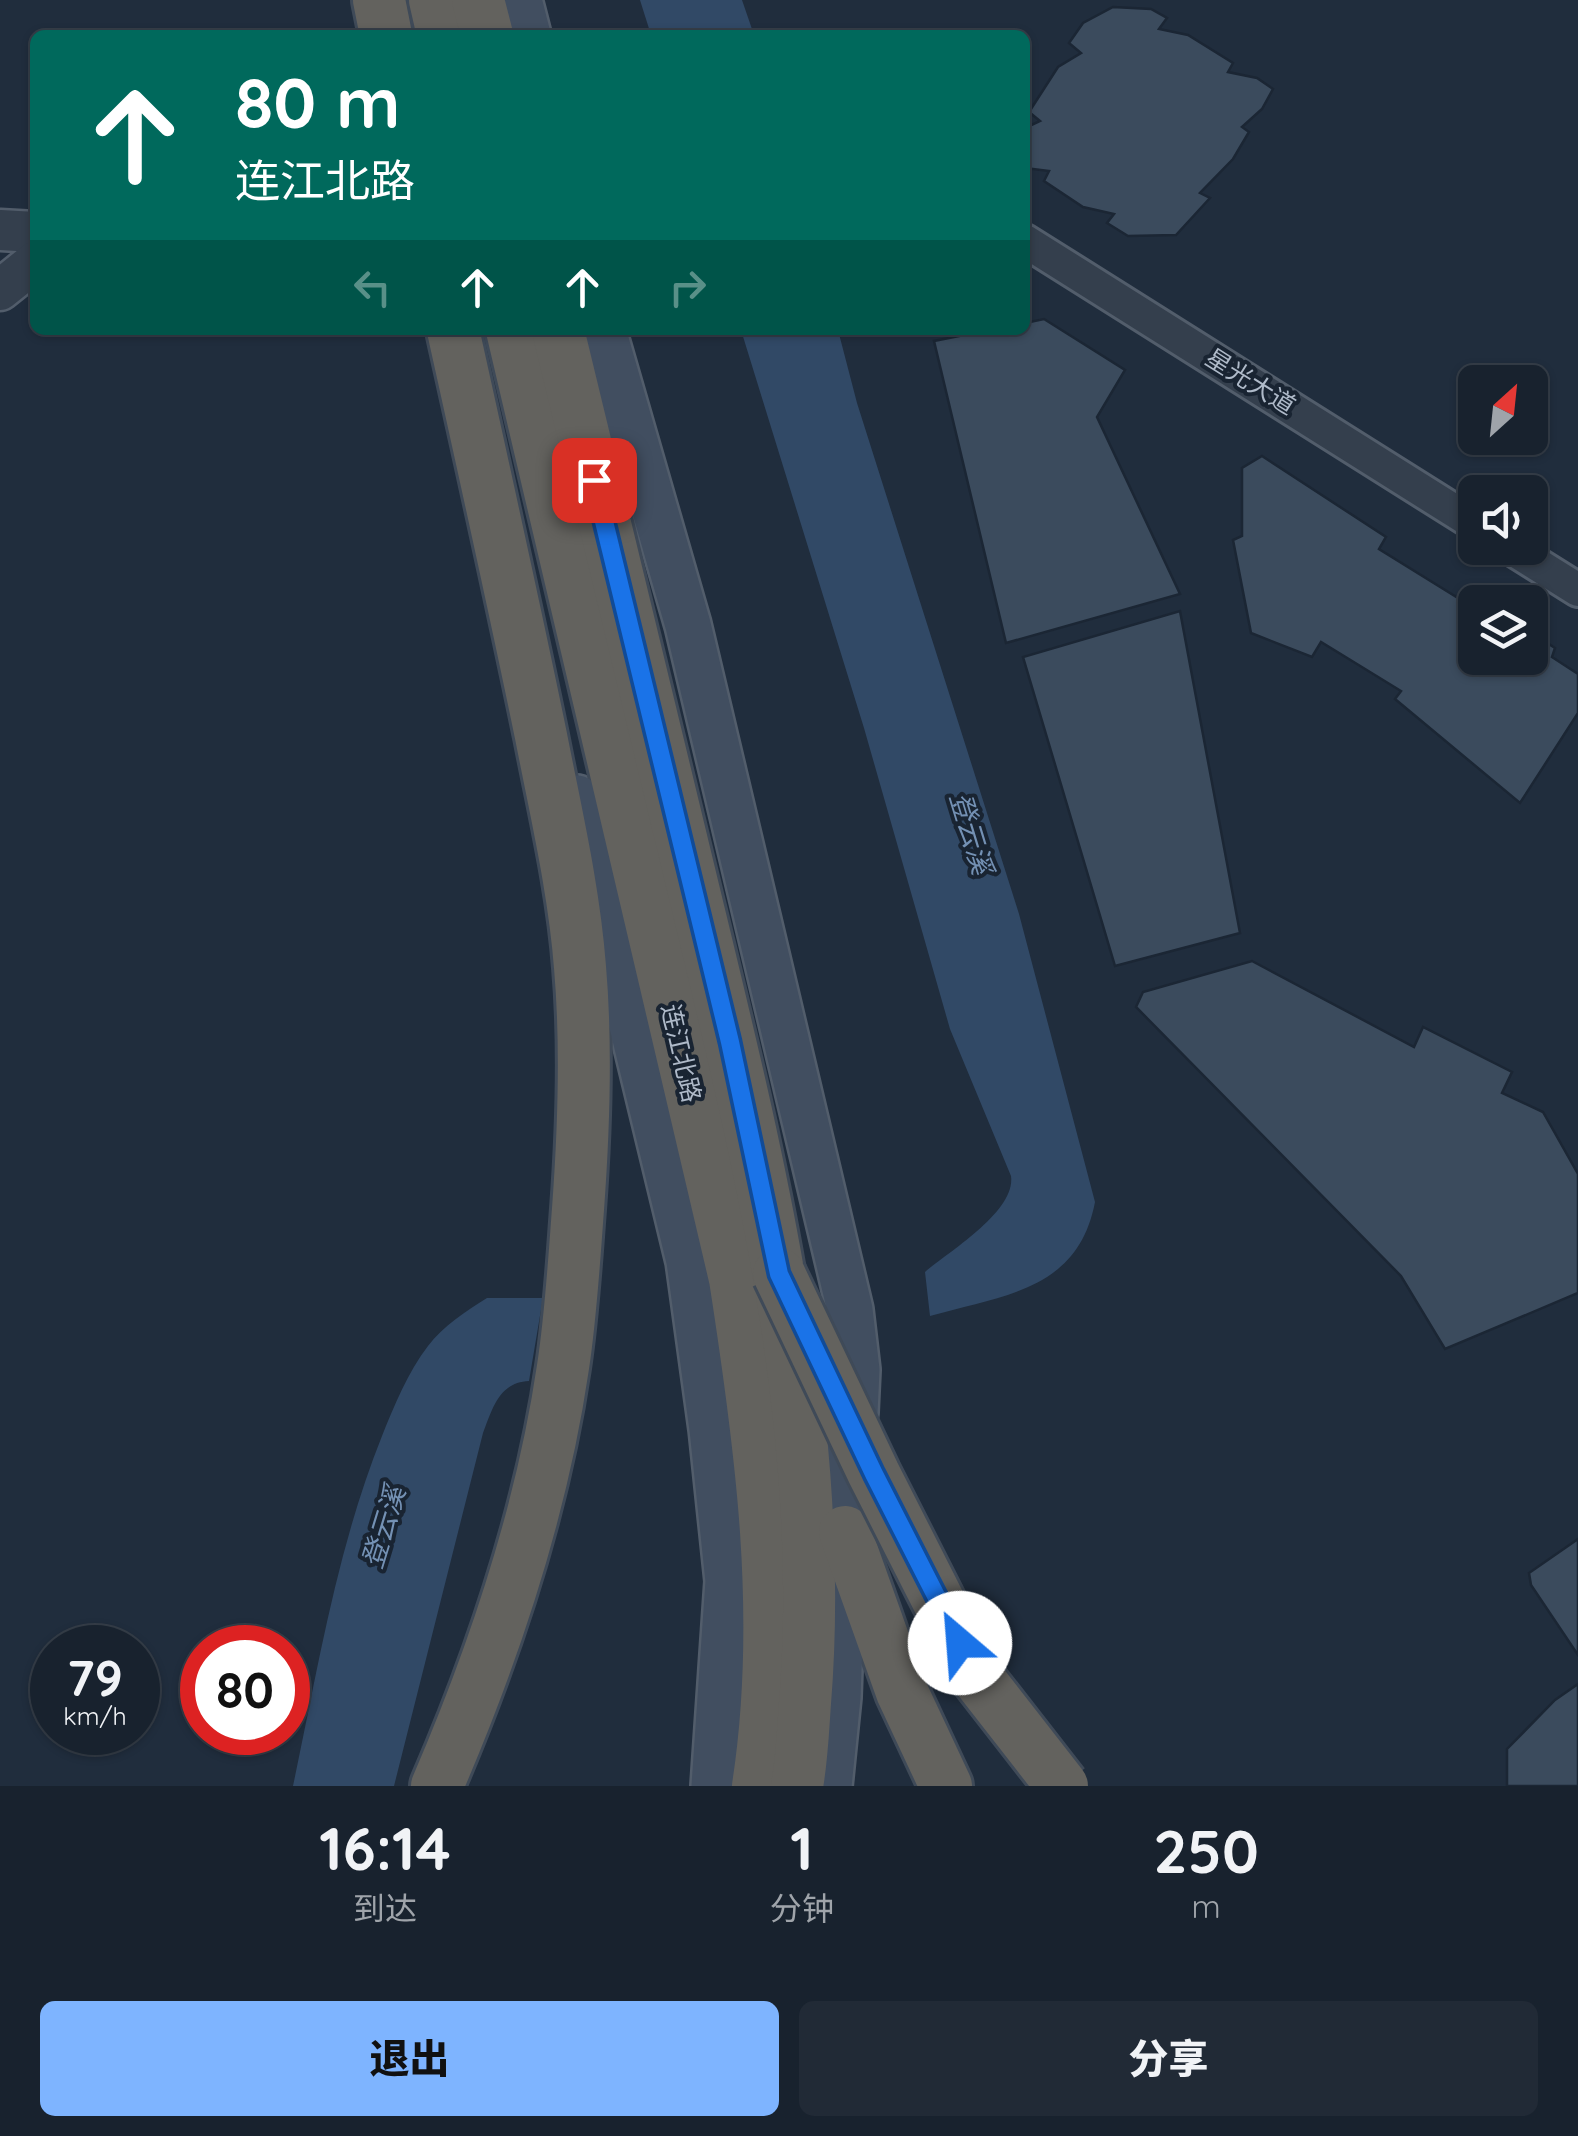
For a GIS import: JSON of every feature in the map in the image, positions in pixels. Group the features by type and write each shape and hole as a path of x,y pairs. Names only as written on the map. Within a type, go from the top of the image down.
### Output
{"highway":[{"path":"380,0 387,30"},
{"path":"435,0 442,30"},
{"path":"478,0 486,30"},
{"path":"437,1786 470,1706 512,1582 547,1445 563,1369 571,1297 584,1098 580,968 567,871 516,616 453,335"},
{"name":"连江北路","path":"513,335 735,1279 758,1428 768,1542 768,1652 758,1786"},
{"name":"连江北路","path":"559,335 726,1023 779,1274 798,1422 808,1543 809,1651 798,1786"},
{"path":"779,1274 874,1474 978,1676 1062,1786"},
{"path":"844,1532 902,1692 946,1786"}],"main road":[{"path":"519,0 527,30"},
{"path":"464,335 689,1261 728,1581 714,1786"},
{"path":"604,335 688,626 850,1310 857,1370 830,1786"}],"street":[{"path":"0,230 30,232"},
{"name":"星光大道","path":"1030,244 1458,513"},
{"path":"0,290 30,266"},
{"path":"1538,565 1578,590"}],"water":[{"path":"640,0 742,0 752,30 649,30"},
{"name":"登云溪","path":"743,335 839,335 857,403 1019,914 1095,1202 1086,1232 1055,1272 1010,1294 930,1316 925,1272 993,1216 1010,1189 1011,1176 950,1029 864,728"},
{"name":"登云溪","path":"487,1298 543,1298 529,1381 510,1386 504,1392 483,1433 394,1786 293,1786 299,1755 310,1755 310,1702 341,1565 366,1478 408,1378 428,1346"}],"building":[{"path":"1113,7 1151,9 1167,18 1159,29 1188,35 1233,63 1228,72 1257,78 1273,89 1262,109 1242,127 1249,132 1233,159 1200,193 1210,198 1176,235 1128,236 1107,223 1114,214 1083,207 1044,181 1049,171 1030,169 1030,126 1040,121 1030,110 1058,67 1081,53 1069,43 1083,23"},
{"path":"1044,319 1125,370 1097,417 1180,594 1006,643 934,341 964,335 1030,335 1030,322"},
{"path":"1262,456 1386,537 1379,549 1458,598 1458,675 1548,675 1548,644 1555,648 1552,657 1578,674 1578,713 1520,803 1395,699 1401,691 1321,642 1312,657 1251,633 1233,540 1242,536 1242,468"},
{"path":"1180,611 1240,933 1115,966 1023,657"},
{"path":"1252,961 1414,1047 1423,1027 1512,1072 1502,1093 1543,1112 1578,1174 1578,1293 1445,1349 1401,1276 1136,1007 1143,992"},
{"path":"1578,1539 1578,1655 1531,1585 1529,1573"},
{"path":"1578,1684 1578,1786 1507,1786 1507,1749 1555,1700"}],"route":[{"path":"594,480 730,1042 779,1274 960,1643"}]}
